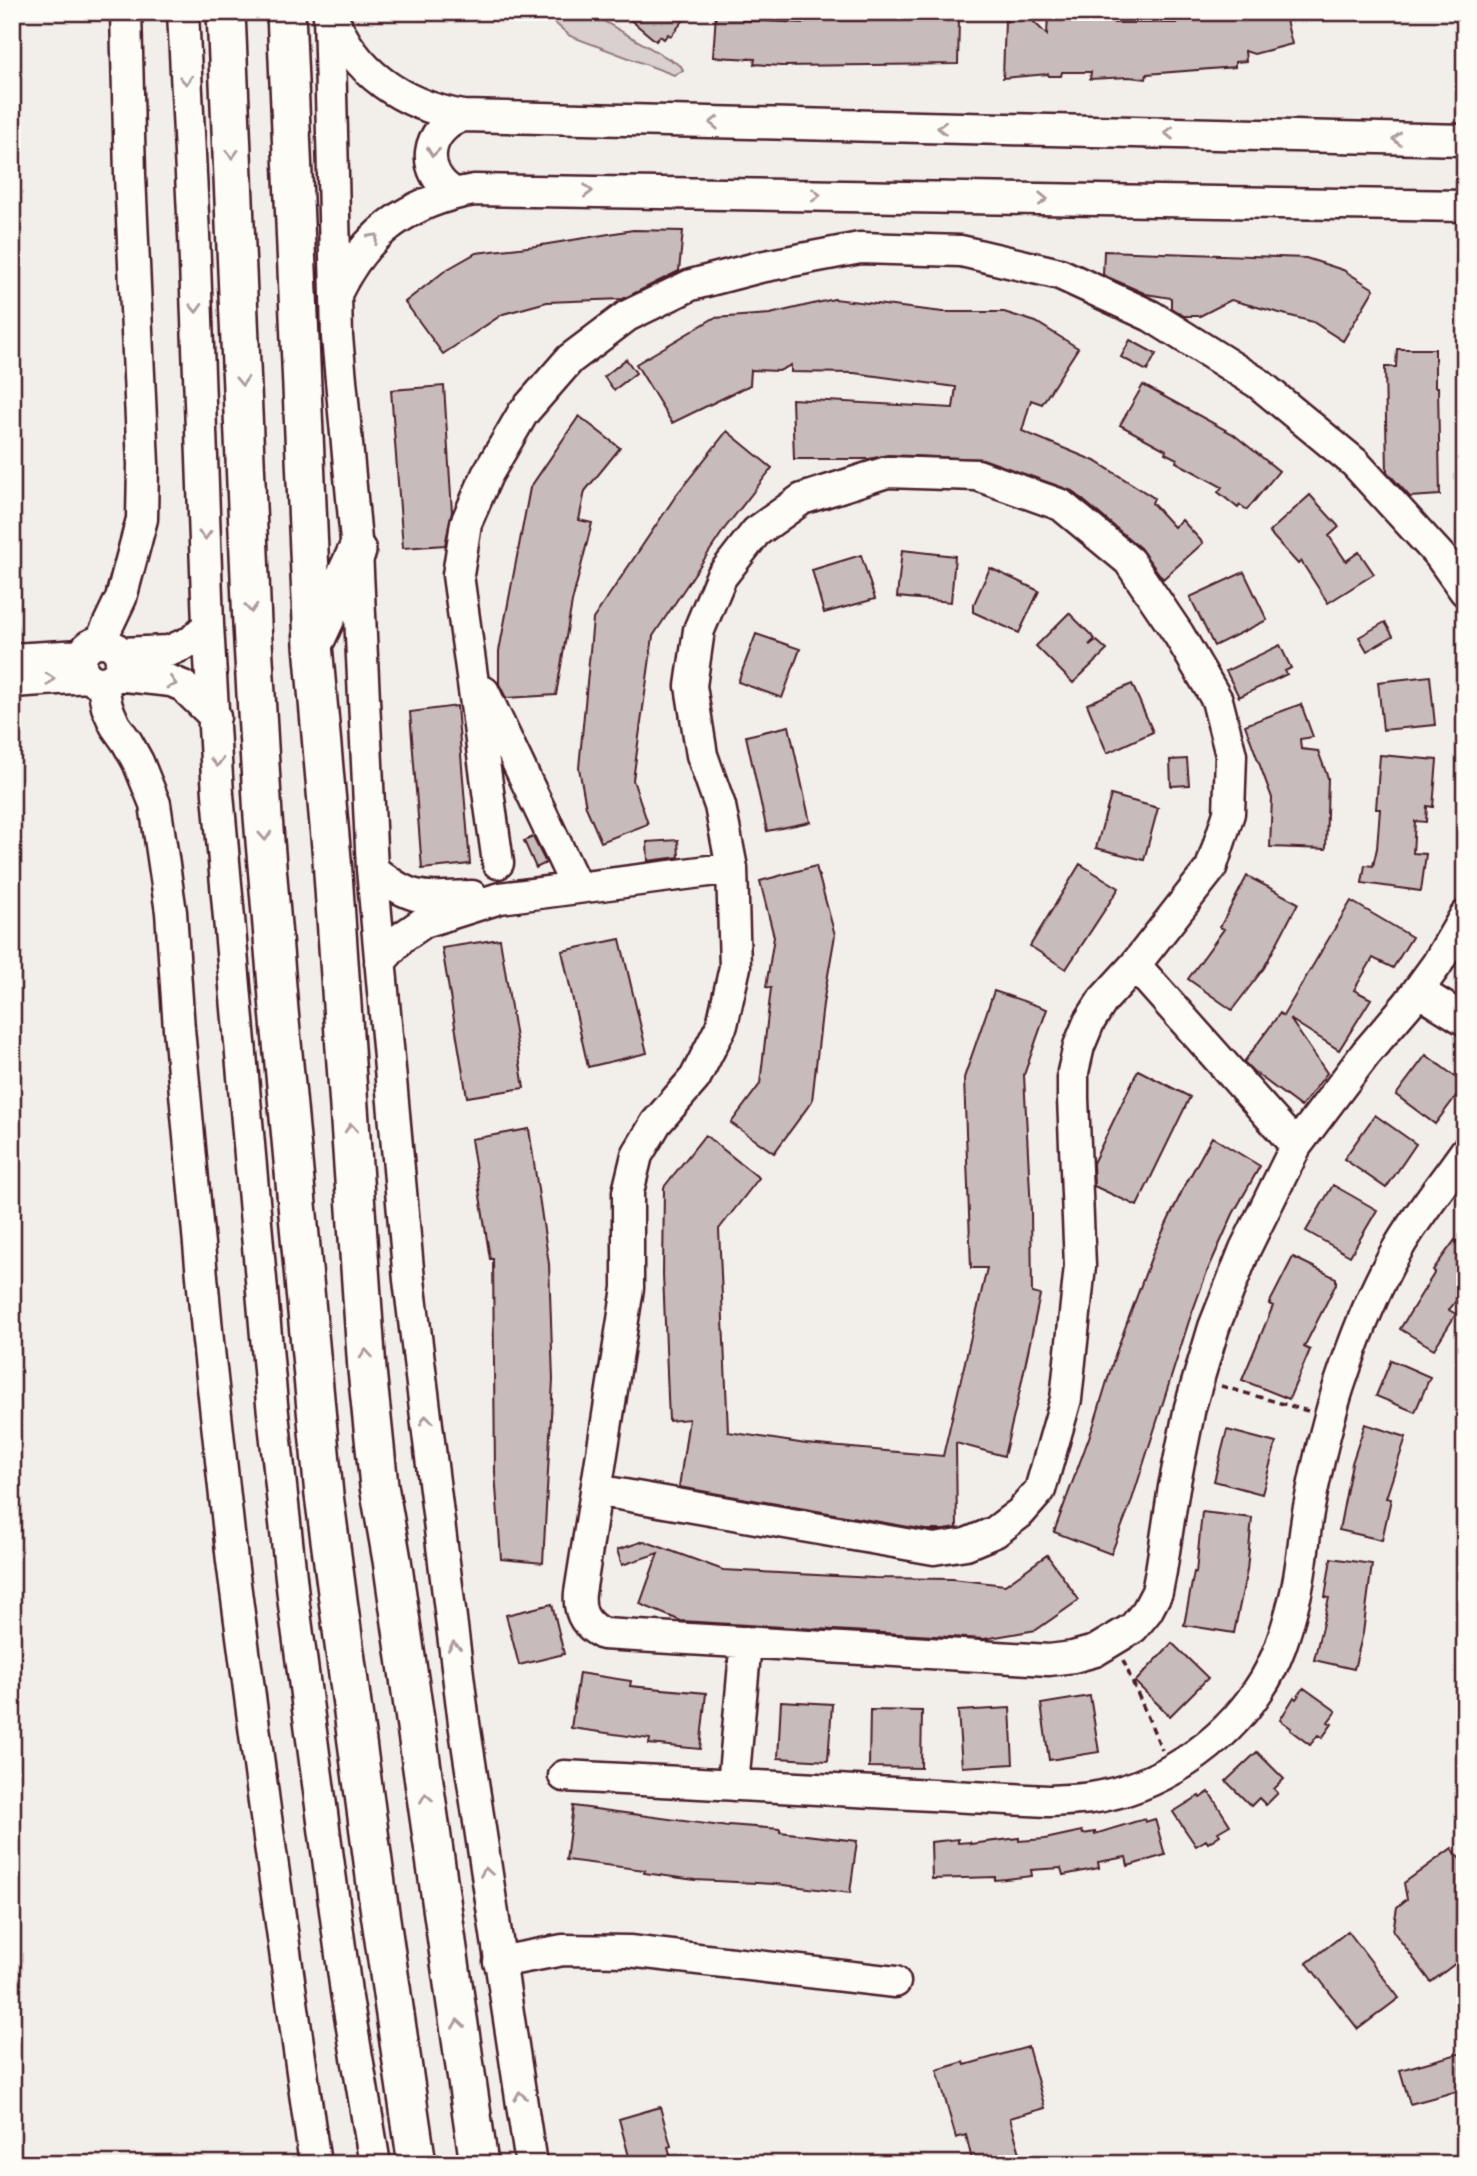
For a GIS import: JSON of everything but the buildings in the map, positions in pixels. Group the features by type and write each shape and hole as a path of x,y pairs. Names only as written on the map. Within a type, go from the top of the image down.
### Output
{"main road":[{"path":"226,12 248,541 259,748 279,1010 324,1495 378,1899 417,2164"},
{"path":"286,12 313,645 332,859 368,1370 379,1486 479,2164"},
{"path":"313,645 357,551"},
{"path":"324,1495 333,1507 347,1513 355,1513 363,1511 374,1501 379,1486"},
{"path":"335,1570 346,1555 363,1548 379,1550 392,1560"}],"street":[{"path":"126,12 130,175 143,464 142,519 102,664 107,707 114,725 138,762 155,804 172,912 179,1029 231,1547 315,2164"},
{"path":"183,12 208,625 218,794 272,1404 296,1619 346,1992 375,2164"},
{"path":"330,12 346,44 380,81 424,107 463,116 1465,140"},
{"path":"330,12 337,337 357,551 372,869 412,1307 464,1724 531,2164"},
{"path":"454,193 446,188 435,174 432,147 440,131 454,119 463,116"},
{"path":"336,294 356,259 383,229 416,207 454,193 474,190 1465,206"},
{"path":"498,863 458,575 466,523 487,475 523,413 570,359 626,316 691,285 760,267 860,248 961,251 1060,274 1152,316 1258,383 1355,463 1440,556 1465,591"},
{"path":"596,1490 934,1549 966,1544 995,1532 1020,1513 1041,1490 1066,1399 1080,1266 1073,1098 1073,1072 1079,1046 1103,999 1135,965 1211,868 1229,813 1231,755 1217,700 1179,635 1129,561 1061,505 976,475 887,472 802,499 756,533 721,577 699,629 691,686 702,755 720,806 732,868 735,967 722,1025 695,1078 656,1122 637,1155 628,1192 628,1288 596,1490 579,1603 580,1613 593,1629 603,1634 1049,1660 1095,1651 1133,1628 1147,1612 1157,1592 1190,1407 1214,1327 1245,1249 1296,1146 1366,1053 1418,991 1465,916"},
{"path":"12,682 169,651 192,641 208,625"},
{"path":"12,659 102,664 171,681 183,686 215,717"},
{"path":"471,664 577,888"},
{"path":"380,961 401,938 424,922 500,898 732,868"},
{"path":"372,869 393,886 413,895 478,895 500,898"},
{"path":"1135,965 1296,1146"},
{"path":"1418,991 1465,1020"},
{"path":"564,1776 1048,1801 1091,1798 1122,1791 1171,1771 1205,1749 1234,1721 1259,1689 1278,1654 1295,1598 1322,1443 1343,1374 1369,1308 1401,1243 1465,1152"},
{"path":"733,1784 746,1642"},
{"path":"499,1962 563,1950 629,1951 895,1982"}],"path":[{"path":"1198,1380 1330,1417"},
{"path":"1115,1640 1171,1771"}],"shaded area":[{"path":"542,12 588,12 681,66 683,71 674,75 570,36"}]}
